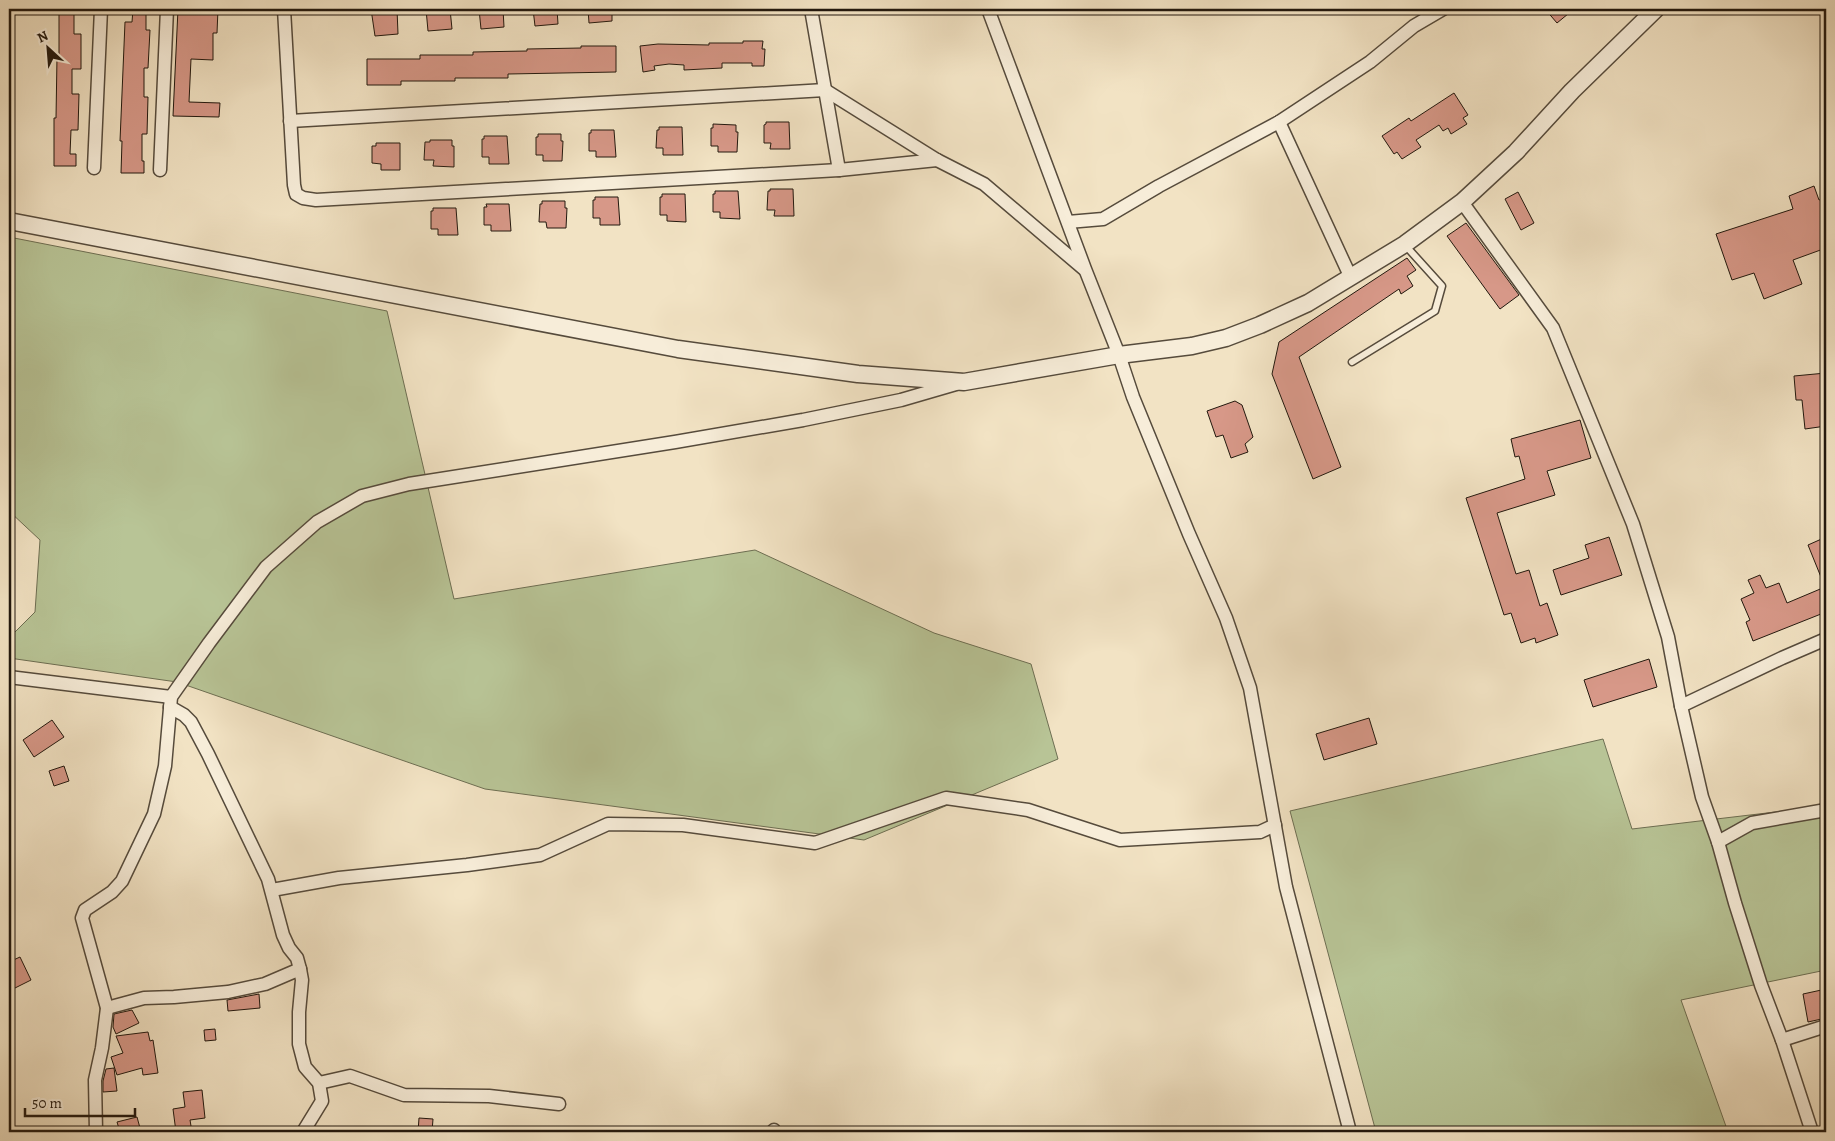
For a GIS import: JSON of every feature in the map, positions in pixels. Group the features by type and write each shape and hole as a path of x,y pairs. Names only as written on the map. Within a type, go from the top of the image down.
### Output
{"street":[{"path":"94,168 101,9"},
{"path":"160,170 167,9"},
{"path":"284,9 296,194 303,198 316,200 839,170 937,160"},
{"path":"811,9 839,170"},
{"path":"988,9 1119,355 1133,397 1188,534 1226,618 1247,680 1276,825 1286,888 1350,1132"},
{"path":"1068,222 1103,218 1279,122 1370,62 1414,26 1443,9"},
{"path":"96,1132 94,1080 102,1048 107,1008 82,918 85,910 112,892 122,882 154,814 165,766 171,702 209,643 266,567 317,522 362,496 409,484 665,444 803,420 901,400 964,382 1119,355 1192,346 1226,338 1260,325 1308,303 1351,278 1405,244 1462,202 1516,152 1572,92 1656,9"},
{"path":"290,121 825,90 937,160 984,184 1085,269"},
{"path":"1279,122 1351,278"},
{"path":"1462,202 1553,328 1633,524 1668,637 1681,706 1702,797 1718,842 1747,944 1782,1040 1812,1132"},
{"path":"9,221 678,349 858,374 964,382"},
{"path":"1681,706 1826,639"},
{"path":"9,677 171,702 192,722 272,890 283,935 289,948 297,958 300,968 302,980 298,1044 305,1067 319,1083 322,1101 303,1132"},
{"path":"272,890 339,878 467,865 540,855 608,824 683,825 815,843 946,798 1028,810 1120,840 1260,832 1276,825"},
{"path":"1718,842 1752,822 1826,810"},
{"path":"107,1008 144,998 228,992 265,984 300,968"},
{"path":"1782,1040 1826,1026"},
{"path":"319,1083 350,1076 404,1094 490,1096 559,1104"}],"lane":[{"path":"1352,362 1435,311 1442,286 1405,244"}],"green space":[{"path":"9,237 387,311 454,599 755,550 934,633 1031,664 1058,759 864,840 485,789 177,682 9,658 9,638 35,612 40,540 9,511"},
{"path":"1603,739 1632,829 1826,806 1826,970 1681,1000 1728,1132 1376,1132 1290,811"}],"building":[{"path":"59,9 74,9 74,34 81,34 81,69 72,69 72,94 79,94 78,130 71,130 70,154 76,154 76,166 54,166 54,118 56,118 57,57 59,57"},
{"path":"133,9 146,9 146,30 150,30 148,68 144,68 144,97 148,97 147,134 142,134 144,173 121,173 122,141 120,141 125,22 132,22"},
{"path":"178,9 218,9 217,33 213,33 213,60 191,59 189,102 220,103 219,117 173,116"},
{"path":"371,9 397,9 398,34 375,36"},
{"path":"426,9 450,9 452,29 428,31"},
{"path":"479,9 503,9 504,27 481,29"},
{"path":"533,9 557,9 558,24 535,26"},
{"path":"588,9 612,9 612,21 589,23"},
{"path":"1545,9 1574,9 1557,23"},
{"path":"743,41 763,41 762,49 765,49 764,66 752,66 752,63 722,63 722,68 684,70 684,65 669,64 654,66 655,70 643,72 640,46 658,44 709,45 709,43 743,43"},
{"path":"581,46 616,46 616,72 508,74 508,78 455,78 455,81 401,81 401,85 367,85 367,59 420,59 420,55 473,55 473,52 581,48"},
{"path":"1454,93 1468,115 1463,118 1467,124 1451,134 1448,128 1443,131 1439,125 1416,140 1421,147 1402,159 1397,152 1394,154 1382,136 1409,118 1411,121"},
{"path":"766,122 789,122 790,149 770,149 771,143 764,143 764,125"},
{"path":"713,124 736,125 736,132 738,132 737,152 718,152 718,146 711,146 711,128 713,128"},
{"path":"659,127 682,127 683,155 663,155 663,148 656,148 657,130 659,130"},
{"path":"591,130 614,130 616,157 596,157 596,151 589,151 589,133 591,133"},
{"path":"538,134 561,134 561,141 563,141 562,161 543,161 543,155 536,155 536,137 538,137"},
{"path":"484,136 507,136 509,164 489,164 489,157 482,157 482,139 484,139"},
{"path":"430,140 452,140 452,146 454,146 454,167 433,166 434,160 424,160 425,142 430,142"},
{"path":"376,143 400,143 400,170 381,170 381,164 372,163 372,146 376,146"},
{"path":"1814,186 1819,200 1826,198 1826,248 1793,260 1802,284 1764,299 1754,273 1732,280 1716,234 1793,209 1789,196"},
{"path":"770,189 793,189 794,216 774,216 775,210 767,210 768,191"},
{"path":"715,191 738,191 740,219 720,218 720,212 713,212 713,194 715,194"},
{"path":"1518,192 1534,223 1521,230 1505,199"},
{"path":"662,194 685,194 686,222 667,221 667,215 660,215 660,197 662,197"},
{"path":"595,197 618,197 620,225 600,225 600,218 593,218 593,200 595,200"},
{"path":"542,201 565,201 565,208 567,208 566,228 547,228 546,222 539,222 540,204 542,204"},
{"path":"486,204 509,204 511,231 491,231 491,225 484,225 484,207 487,207"},
{"path":"433,208 456,208 458,235 438,235 438,229 431,229 431,211 433,211"},
{"path":"1466,223 1519,295 1500,309 1447,236"},
{"path":"1407,258 1416,270 1407,276 1413,286 1401,294 1399,289 1299,357 1341,467 1313,479 1272,374 1279,342"},
{"path":"1826,373 1826,426 1805,429 1802,400 1796,400 1794,376"},
{"path":"1235,401 1242,405 1253,437 1245,444 1248,452 1231,458 1223,435 1216,437 1207,411"},
{"path":"1580,420 1591,458 1547,471 1555,495 1497,513 1516,574 1529,570 1540,606 1547,603 1558,635 1536,643 1535,638 1521,643 1511,613 1504,615 1466,498 1525,479 1519,456 1515,457 1511,439"},
{"path":"1609,537 1622,575 1561,595 1553,570 1589,558 1585,545"},
{"path":"1826,537 1826,612 1753,641 1746,622 1750,620 1741,599 1754,593 1748,580 1760,575 1766,588 1779,583 1787,603 1825,587 1808,545"},
{"path":"1649,659 1657,687 1593,707 1584,680"},
{"path":"1369,718 1377,744 1324,760 1316,734"},
{"path":"52,720 64,737 34,757 23,740"},
{"path":"64,766 69,781 54,786 49,771"},
{"path":"20,957 31,980 13,989 9,981 9,962"},
{"path":"1826,989 1826,1018 1808,1022 1803,994"},
{"path":"259,994 260,1008 228,1011 227,1000"},
{"path":"132,1010 139,1023 116,1034 113,1027 114,1014"},
{"path":"215,1029 216,1040 205,1041 204,1030"},
{"path":"148,1032 150,1041 153,1040 158,1073 143,1075 142,1068 117,1075 111,1057 123,1053 116,1036"},
{"path":"114,1068 117,1091 103,1092 106,1069"},
{"path":"202,1090 205,1118 190,1120 192,1132 176,1132 173,1109 185,1107 183,1092"},
{"path":"137,1117 140,1128 120,1132 117,1122"},
{"path":"419,1118 433,1119 432,1132 418,1132"}]}
